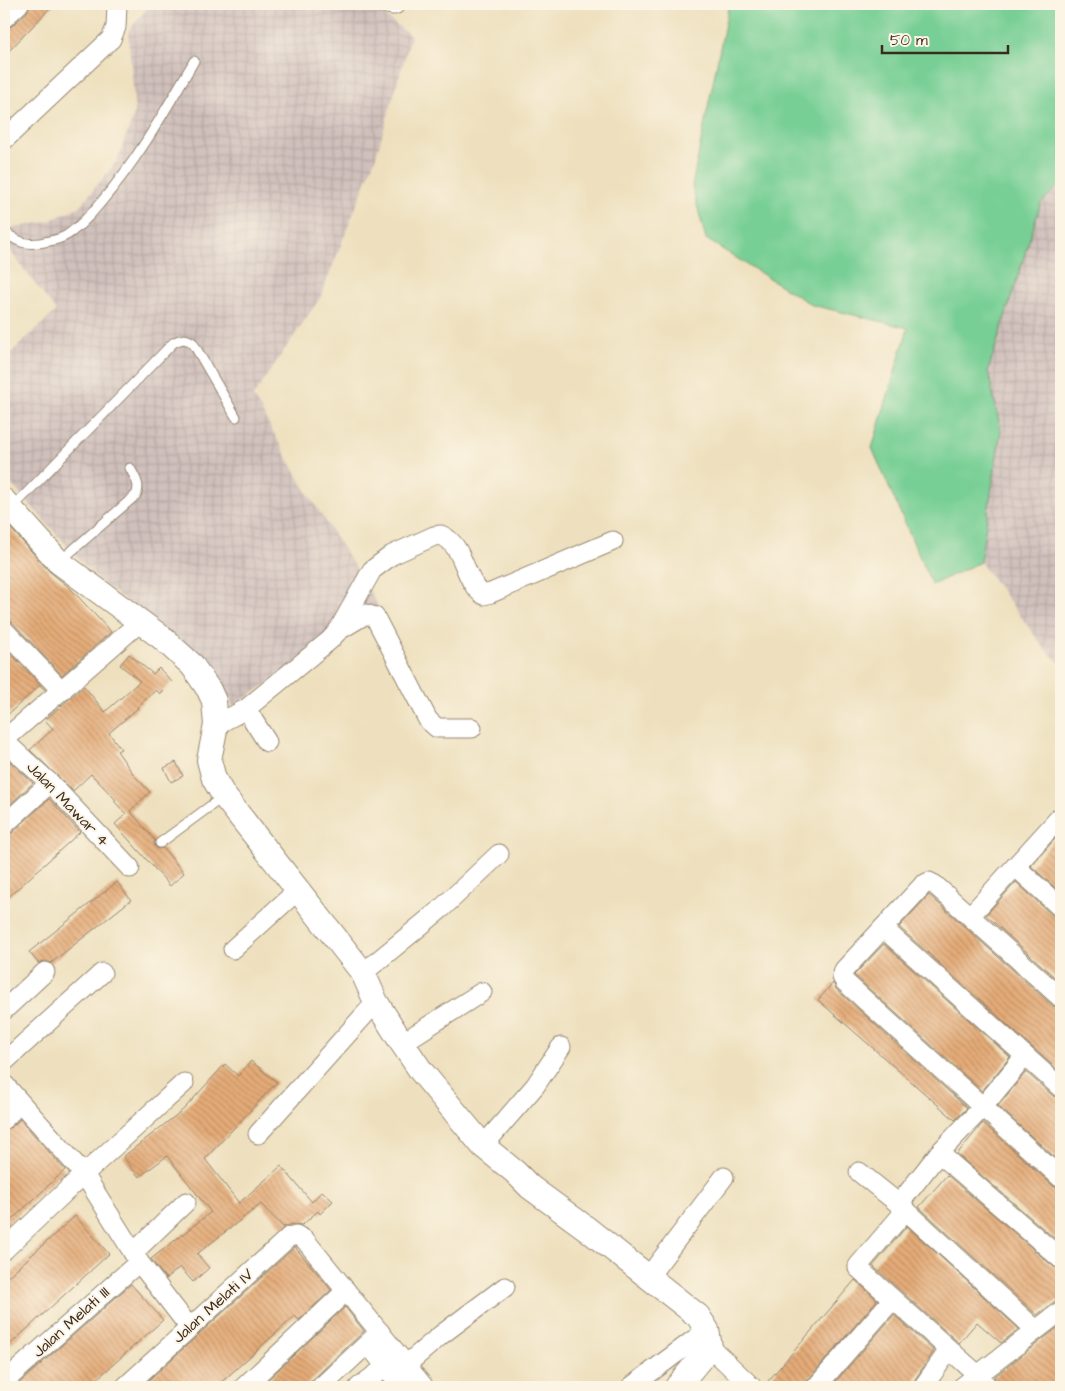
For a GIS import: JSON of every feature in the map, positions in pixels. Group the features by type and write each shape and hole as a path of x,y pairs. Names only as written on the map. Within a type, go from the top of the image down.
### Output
{"street":[{"path":"4,18 19,4"},
{"path":"4,140 110,39 117,21 117,4"},
{"path":"387,4 394,6 396,4"},
{"path":"7,505 59,562 176,649 200,676 214,702 216,725 209,760 214,779 224,796 363,973 376,1002 402,1043 421,1070 482,1146 515,1172 530,1187 649,1276 698,1316 708,1338 752,1387"},
{"path":"216,725 246,710 330,640 338,631 366,578 372,570 392,555 434,536 441,535 452,542 475,588 484,595 492,594 613,541"},
{"path":"338,631 363,615 372,616 382,630 428,720 437,728 472,728"},
{"path":"4,741 140,622"},
{"path":"4,630 62,691"},
{"path":"246,710 266,742"},
{"name":"Jalan Mawar 4","path":"4,741 50,783 130,868"},
{"path":"4,825 50,783"},
{"path":"970,916 1059,822"},
{"path":"363,973 442,908 499,854"},
{"path":"1016,867 1061,908"},
{"path":"1061,998 935,885 928,882 922,885 844,970 842,977 843,980 982,1108 1061,1178"},
{"path":"233,949 298,890"},
{"path":"883,928 1061,1088"},
{"path":"4,1010 45,972"},
{"path":"4,1062 102,973"},
{"path":"402,1043 482,992"},
{"path":"258,1134 376,1002"},
{"path":"482,1146 535,1086 561,1047"},
{"path":"983,1381 858,1267 939,1153 982,1108 1025,1056"},
{"path":"4,1250 184,1083"},
{"path":"4,1084 84,1174 136,1258 190,1328"},
{"path":"4,1119 20,1104"},
{"path":"939,1153 1061,1259"},
{"path":"859,1172 902,1207 1036,1330"},
{"path":"649,1276 724,1176"},
{"name":"Jalan Melati III","path":"4,1382 136,1258 186,1202"},
{"name":"Jalan Melati IV","path":"125,1387 289,1237 296,1235 305,1240 346,1291"},
{"path":"359,1387 397,1374 505,1287"},
{"path":"244,1387 346,1291 397,1374 424,1387"},
{"path":"816,1387 892,1300"},
{"path":"962,1387 983,1381 1036,1330 1061,1310"},
{"path":"320,1387 374,1338"},
{"path":"631,1387 708,1338"},
{"path":"677,1387 708,1338"},
{"path":"923,1387 949,1350"}],"lane":[{"path":"4,231 20,242 29,245 56,240 66,236 76,228 93,212 120,180 152,133 194,61"},
{"path":"7,505 173,343 180,339 187,339 192,343 236,417"},
{"path":"59,562 136,495 139,487 130,468"},
{"path":"160,843 224,796"}],"shaded area":[{"path":"151,4 369,4 411,36 376,156 320,298 253,396 305,489 364,581 380,610 233,706 196,653 98,580 4,476 4,359 56,311 4,243 4,230 49,221 79,207 117,161 135,112 128,31"},
{"path":"1061,183 1061,664 1045,649 980,562 1001,431 987,371 1041,203"}],"green space":[{"path":"729,4 1061,4 1061,183 1041,203 988,371 1001,431 980,562 932,585 872,448 908,328 812,305 706,239 692,186"}],"building":[{"path":"30,4 54,4 4,56 4,29 12,26 27,12"},
{"path":"4,521 49,571 70,588 111,632 62,675 12,622 4,619"},
{"path":"4,646 45,690 40,685 4,718"},
{"path":"129,654 153,674 159,668 172,682 160,694 156,690 109,733 121,749 117,751 134,775 150,792 130,811 155,840 155,847 158,849 163,848 184,873 170,886 115,824 126,814 114,801 116,800 91,774 73,791 30,750 53,729 45,720 84,686 105,712 140,681 120,665"},
{"path":"4,756 33,783 4,810"},
{"path":"176,762 183,776 171,782 164,768"},
{"path":"49,799 80,832 4,901 4,836 12,833"},
{"path":"1061,832 1061,893 1031,866"},
{"path":"117,882 131,900 51,963 43,961 38,963 29,952"},
{"path":"1016,882 1053,916 1061,919 1061,983 986,915"},
{"path":"929,895 1053,1006 1061,1009 1061,1073 899,927"},
{"path":"884,944 1010,1057 982,1091 854,975"},
{"path":"833,983 837,990 967,1108 955,1120 818,1000"},
{"path":"251,1061 277,1082 205,1159 239,1203 281,1166 312,1202 322,1191 333,1201 320,1214 318,1211 302,1225 293,1224 283,1227 261,1204 197,1254 209,1268 193,1282 180,1267 166,1279 151,1259 211,1212 167,1156 139,1177 123,1157 184,1109 225,1064 238,1076"},
{"path":"1026,1072 1053,1096 1061,1099 1061,1163 998,1106"},
{"path":"20,1119 65,1170 4,1227 4,1130 12,1127"},
{"path":"983,1123 1053,1186 1061,1189 1061,1244 957,1154"},
{"path":"947,1175 1054,1267 1061,1270 1061,1300 1054,1302 1037,1315 919,1207"},
{"path":"75,1216 109,1254 4,1350 4,1280"},
{"path":"907,1226 1019,1329 1001,1343 977,1322 959,1343 873,1266"},
{"path":"295,1247 331,1290 299,1320 295,1316 216,1387 141,1387"},
{"path":"855,1280 877,1300 808,1380 805,1387 763,1387"},
{"path":"131,1284 163,1320 88,1387 15,1387"},
{"path":"345,1307 364,1331 305,1387 260,1387"},
{"path":"894,1315 934,1351 914,1381 908,1387 831,1387"},
{"path":"1061,1325 1061,1387 999,1387 994,1377"}]}
